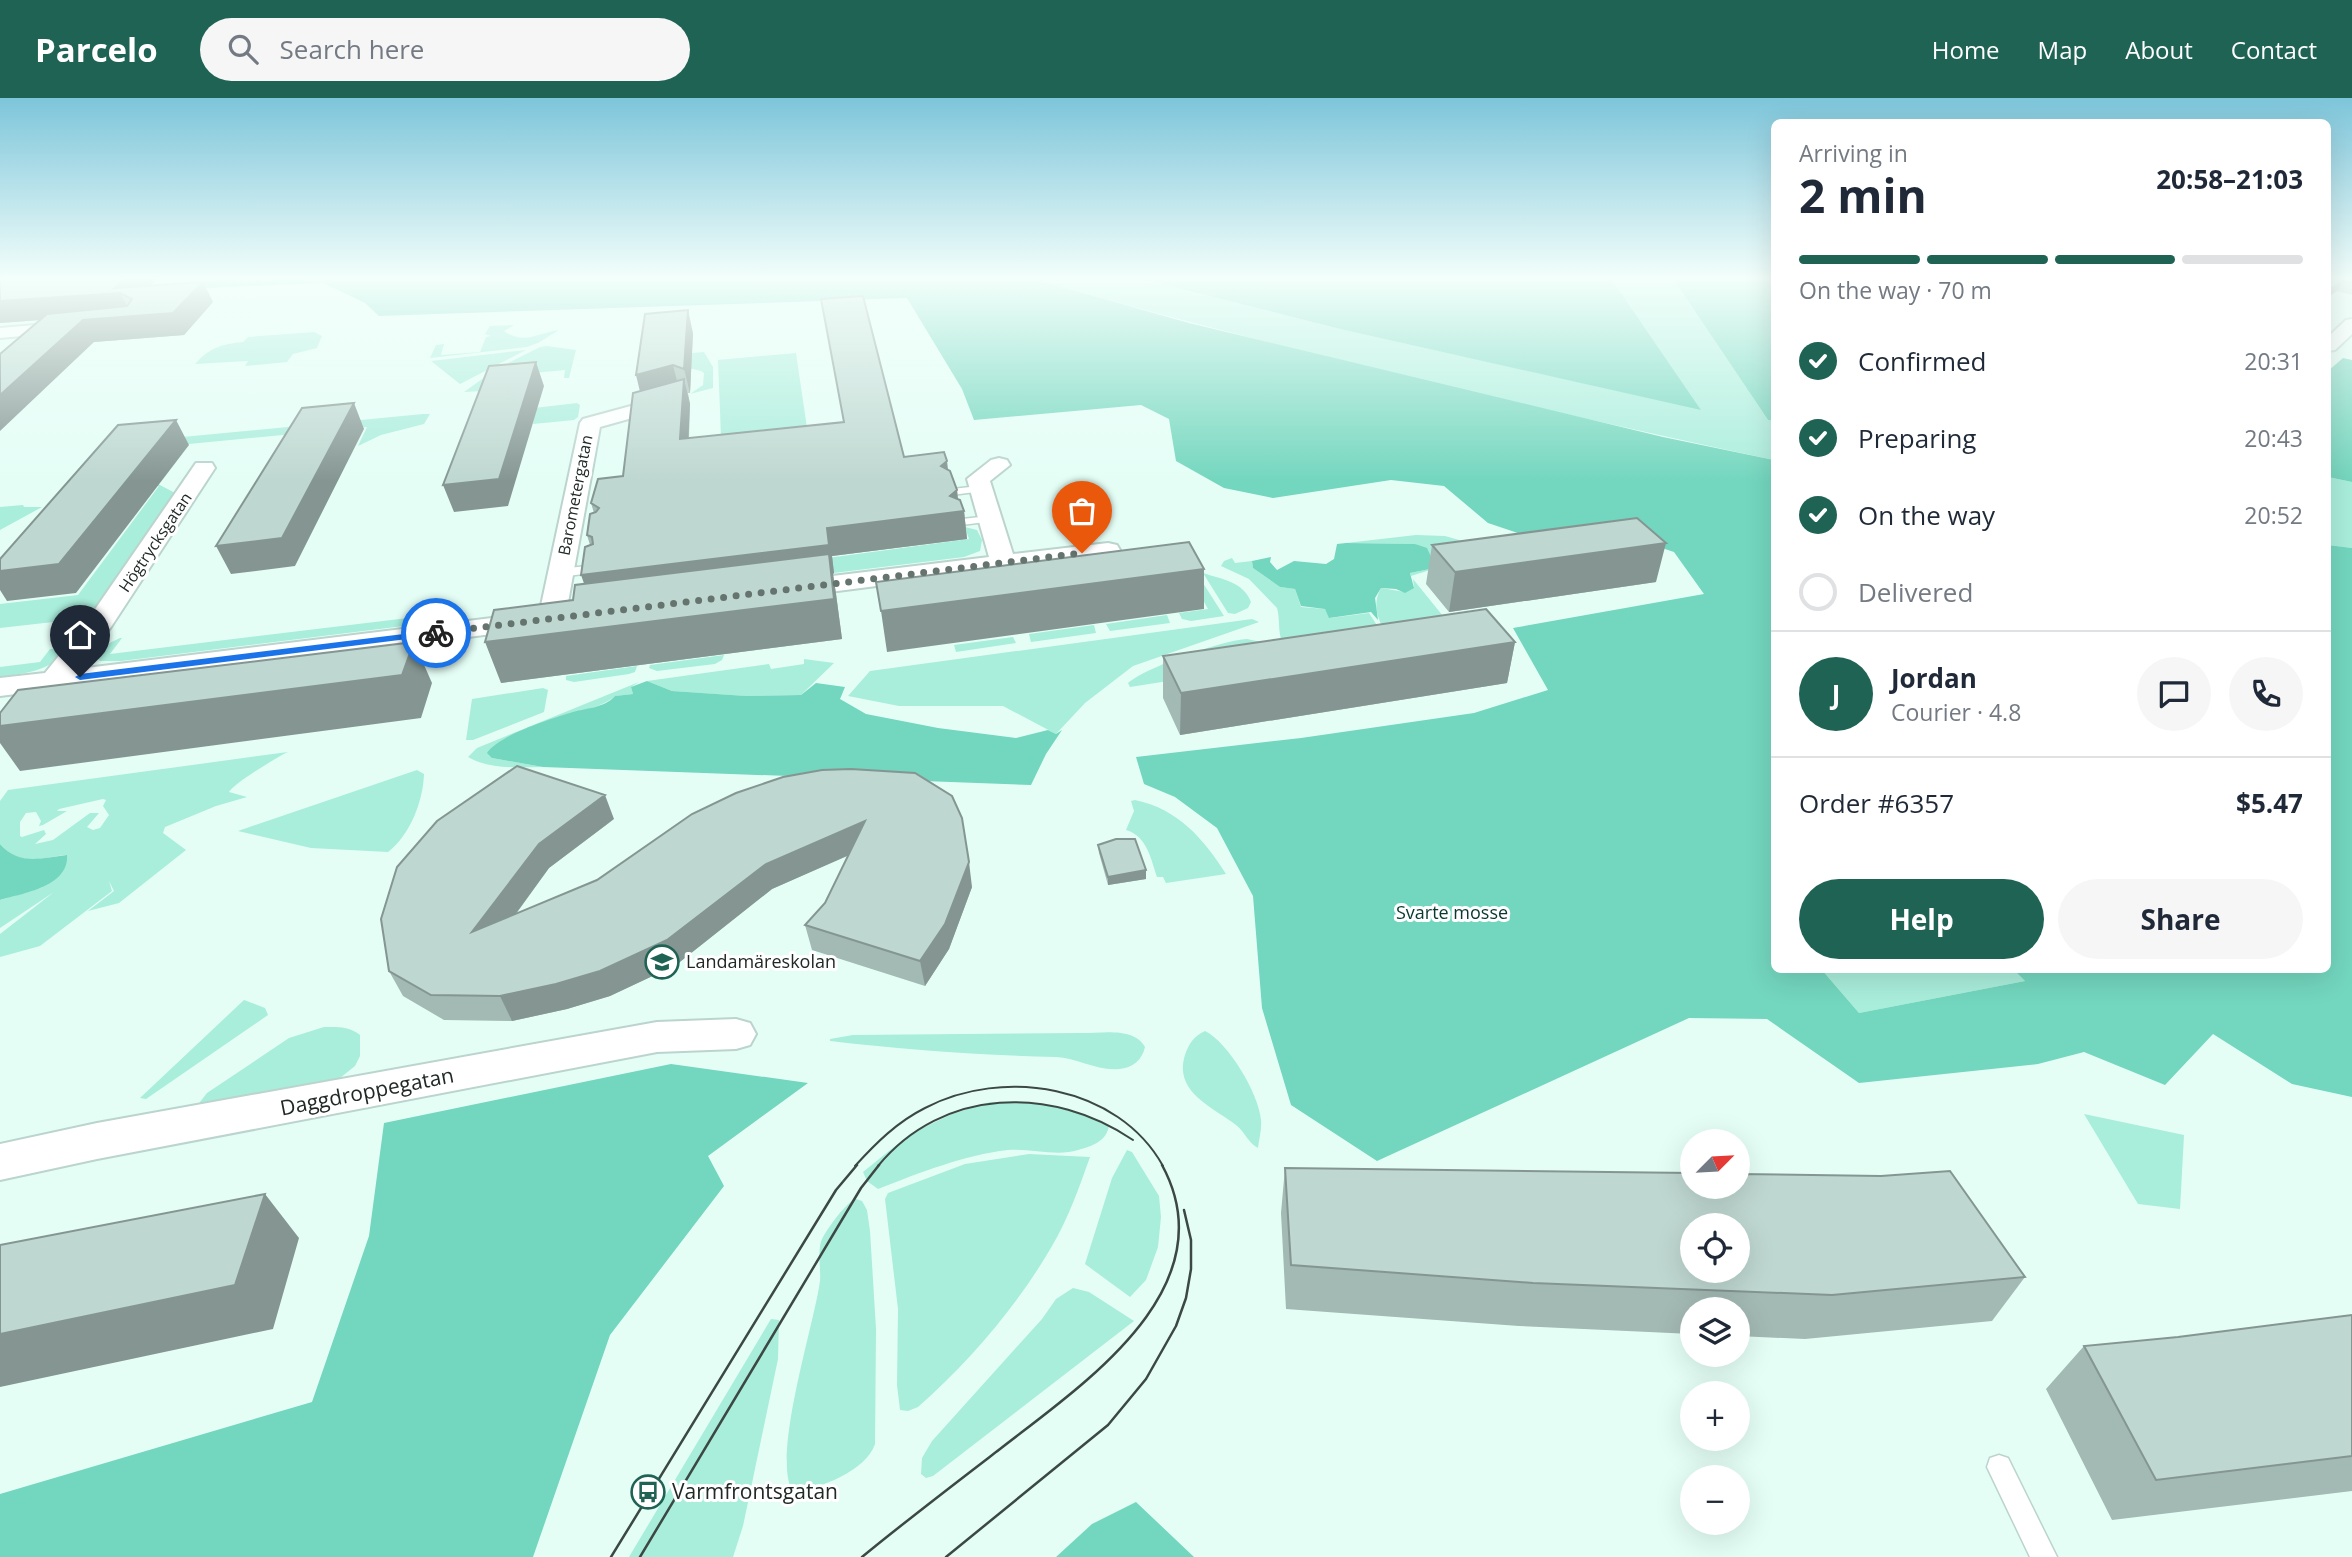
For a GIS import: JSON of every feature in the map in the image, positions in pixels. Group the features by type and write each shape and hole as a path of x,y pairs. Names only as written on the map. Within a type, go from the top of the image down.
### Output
{"street":[{"name":"Barometergatan","path":"552,619 560,573 572,539 590,422 680,398"},
{"path":"999,465 978,479 1003,562"},
{"name":"Högtrycksgatan","path":"53,681 97,626 204,468"},
{"path":"771,592 1108,550"},
{"path":"0,687 580,615"},
{"name":"Daggdroppegatan","path":"0,1162 97,1141 657,1037 736,1034"}],"lane":[{"path":"952,492 979,489"},
{"path":"962,522 989,519"},
{"path":"560,573 595,569"},
{"path":"1999,1467 2044,1557"}],"green space":[{"path":"318,345 317,348 293,354 287,362 245,366 248,361 195,364 222,346"},
{"path":"436,345 444,345 441,355 480,352 483,345 532,345 527,347 430,358"},
{"name":"Svarte mosse","path":"935,345 1281,345 1663,437 1771,459 1771,973 1825,973 1859,1013 2025,981 2017,973 2331,973 2331,545 2352,548 2352,1097 2292,1084 2213,1034 2165,1085 2084,1052 2038,1064 1859,1083 1767,1019 1689,1018 1377,1161 1291,1105 1262,1008 1253,896 1217,828 1175,797 1144,784 1136,757 1301,738 1474,713 1548,690 1513,628 1704,594 1674,552 1629,537 1533,538 1488,523 1444,486 1391,480 1273,498 1224,488 1176,461 1169,419 1141,405 974,420 962,389"},
{"path":"1280,345 1412,345 1700,409 1656,345 1718,345 1768,420 1771,420 1771,459 1586,419"},
{"path":"1412,345 1657,345 1701,410"},
{"path":"1718,345 1771,345 1771,420 1768,420"},
{"path":"547,346 576,350 569,378 564,378 565,370 512,375 482,391 464,392 496,369"},
{"path":"526,350 460,384 431,361"},
{"path":"704,352 713,367 713,388 690,394 703,385 704,373 646,357"},
{"path":"796,353 807,428 721,437 718,360"},
{"path":"2343,358 2352,360 2352,482 2331,478 2331,368"},
{"path":"577,403 580,405 578,417 574,420 533,424 534,419 484,424 481,414"},
{"path":"430,414 424,424 381,435 358,446 367,427 168,446 151,440"},
{"path":"2331,478 2352,482 2352,548 2331,545"},
{"path":"156,483 179,495 87,624 69,633 65,631 71,620 0,628 0,604 78,595 159,486 133,488"},
{"path":"0,507 42,507 0,530"},
{"path":"965,527 977,530 982,540 980,551 964,557 598,602 574,597 573,592 969,539"},
{"path":"1416,535 1445,536 1466,542 1430,570 1411,576 1410,573 1430,569 1431,557 1415,544 1346,543"},
{"path":"1337,544 1415,544 1427,548 1431,557 1430,569 1410,573 1414,588 1405,593 1381,588 1375,598 1378,620 1371,612 1329,618 1325,609 1301,606 1295,589 1280,587 1253,568 1252,561 1271,557 1270,562 1277,570 1294,561 1326,564 1334,559"},
{"path":"1232,558 1235,563 1252,561 1253,568 1280,587 1295,589 1301,607 1325,609 1330,618 1369,613 1382,633 1385,631 1379,620 1376,604 1381,588 1405,592 1414,587 1413,579 1447,621 1419,628 1420,632 1410,637 1414,641 1427,643 1333,657 1298,655 1287,649 1281,640 1277,608 1249,579 1221,566 1224,561"},
{"path":"1196,572 1224,616 1191,621 1182,619 1179,613 1208,609 1191,579"},
{"path":"1203,573 1231,582 1243,590 1251,602 1248,608 1235,614 1228,613"},
{"path":"433,615 443,616 444,621 121,661 100,661 95,656 99,648 120,638 110,654"},
{"path":"1167,615 1170,623 1110,631 1106,624"},
{"path":"1252,619 1259,622 1133,666 1085,703 1056,734 1003,706 899,706 848,696 870,671"},
{"path":"1094,625 1096,633 1031,642 1029,634"},
{"path":"1013,637 1016,643 956,652 954,645"},
{"path":"1247,639 1261,642 1181,679 1130,687 1128,683 1186,655"},
{"path":"63,648 59,657 44,667 0,677 0,667 40,662 50,649"},
{"path":"724,655 722,660 715,664 657,671 649,668 650,665"},
{"path":"804,659 834,663 801,695 745,696 672,691 647,681 769,664 771,669 804,664"},
{"path":"637,666 635,672 629,674 574,682 566,680 566,676"},
{"path":"647,681 672,691 746,696 801,695 816,683 845,687 840,699 866,714 938,728 1016,738 1048,730 1056,734 1062,730 1046,754 1031,785 543,767 492,758 487,753 502,740 525,729 600,705 615,696 633,694 631,687"},
{"path":"639,682 631,687 633,694 615,696 597,706 515,735 492,758 543,767 495,766 468,757 477,748"},
{"path":"543,688 548,690 544,712 473,740 466,740 472,699"},
{"path":"288,752 247,777 229,792 247,797 216,806 165,827 163,833 186,850 119,903 88,911 114,891 109,881 112,891 40,946 0,957 0,934 54,892 0,928 0,900 41,888 66,855 39,859 23,858 15,856 0,844 0,801 8,790","holes":["106,800 103,806 109,815 100,828 93,830 87,827 99,813 90,813 53,840 35,844 46,834 44,830 20,836 20,822 26,813 36,812 41,821 39,826 67,811 57,811 59,809"]},
{"path":"417,770 424,774 418,807 403,837 388,852 311,848 238,831"},
{"path":"1131,801 1164,810 1177,818 1198,837 1226,874 1166,883 1163,877 1157,877 1143,843 1139,837 1126,830 1134,811"},
{"path":"0,844 7,851 23,858 67,855 66,866 61,875 43,887 0,900"},
{"path":"1825,973 2017,973 2025,981 1859,1013"},
{"path":"244,1000 265,1008 268,1015 146,1099 140,1098"},
{"path":"324,1027 347,1029 360,1035 360,1056 355,1066 335,1082 196,1107 207,1093 289,1038"},
{"path":"1205,1031 1232,1057 1255,1097 1261,1120 1258,1148 1236,1125 1197,1097 1185,1079 1183,1068 1190,1043"},
{"path":"1108,1032 1133,1036 1145,1047 1144,1052 1133,1065 1111,1069 1056,1057 943,1052 830,1041 853,1035"},
{"path":"671,1064 808,1083 708,1156 724,1186 610,1335 533,1557 0,1557 0,1494 312,1402 369,1236 384,1123"},
{"path":"990,1102 1066,1109 1109,1126 1105,1136 1098,1142 1070,1152 991,1152 958,1160 878,1189 867,1181 863,1172 910,1134 952,1114"},
{"path":"2084,1114 2184,1135 2180,1209 2138,1204"},
{"path":"1127,1150 1132,1152 1159,1196 1161,1217 1158,1247 1146,1280 1130,1297 1085,1264 1112,1178"},
{"path":"1029,1154 1090,1157 1063,1225 1024,1290 974,1352 918,1407 908,1411 900,1410 897,1385 898,1309 885,1199 888,1193 965,1164"},
{"path":"856,1199 862,1201 867,1210 870,1231 876,1329 875,1444 870,1454 852,1470 828,1483 793,1492 788,1475 790,1422 820,1281 821,1243 838,1216"},
{"path":"1073,1288 1089,1292 1134,1321 933,1476 926,1478 921,1474 922,1458 932,1441 1042,1319 1056,1299"},
{"path":"771,1319 779,1320 778,1359 743,1526 733,1557 629,1557"},
{"path":"1136,1502 1194,1557 1056,1557 1092,1524"}],"building":[{"path":"10,345 55,345 0,395 0,354"},
{"path":"640,345 686,345 684,369 673,365 636,375"},
{"path":"830,345 876,345 904,457 944,452 947,461 941,466 950,471 957,490 950,496 960,500 964,511 827,528 829,545 581,575 585,547 593,544 592,537 587,535 590,514 599,508 591,503 598,479 623,476 633,393 684,379 680,439 844,422"},
{"path":"536,362 499,479 443,485 489,366"},
{"path":"354,403 282,538 216,546 302,408"},
{"path":"176,420 59,564 0,571 0,559 118,425"},
{"path":"1637,518 1666,543 1455,572 1432,545"},
{"path":"1189,542 1204,569 881,611 876,582"},
{"path":"829,554 834,599 485,642 494,610 573,600 575,585"},
{"path":"1486,609 1515,642 1181,693 1163,656"},
{"path":"414,642 402,675 0,726 0,713 18,690"},
{"path":"517,766 605,795 539,844 472,932 597,880 692,814 736,793 783,777 822,770 915,773 952,796 962,818 969,862 945,924 920,961 805,925 825,903 865,821 766,864 667,940 600,971 500,996 431,995 389,971 381,919 397,867 437,821"},
{"path":"1116,839 1135,839 1146,870 1108,877 1098,845"},
{"path":"1285,1168 1680,1173 1680,1199 1750,1199 1750,1174 1881,1176 1950,1171 2025,1277 1832,1295 1533,1283 1291,1265"},
{"path":"265,1194 235,1285 0,1334 0,1245"},
{"path":"2352,1315 2352,1456 2156,1480 2084,1346 2178,1337"}],"tram line":[{"path":"855,1166 887,1134 925,1108 956,1095 989,1088 1023,1087 1056,1091 1088,1101 1118,1117 1143,1139 1163,1166"},
{"path":"879,1165 904,1140 934,1121 966,1109 1000,1103 1034,1103 1068,1110 1101,1122 1133,1140"},
{"path":"611,1557 836,1190 857,1165"},
{"path":"640,1557 861,1188 879,1165"},
{"path":"862,1557 1069,1395 1105,1363 1137,1329 1162,1292 1176,1252 1178,1210 1162,1165"},
{"path":"946,1557 1108,1425 1146,1379 1176,1326 1186,1298 1191,1269 1191,1240 1184,1210"}],"way so far":[{"path":"436,633 1082,553"}],"place":[{"name":"Landamäreskolan","path":"662,962"},
{"name":"Varmfrontsgatan","path":"648,1492"}],"route":[{"path":"80,677 436,633"}]}
